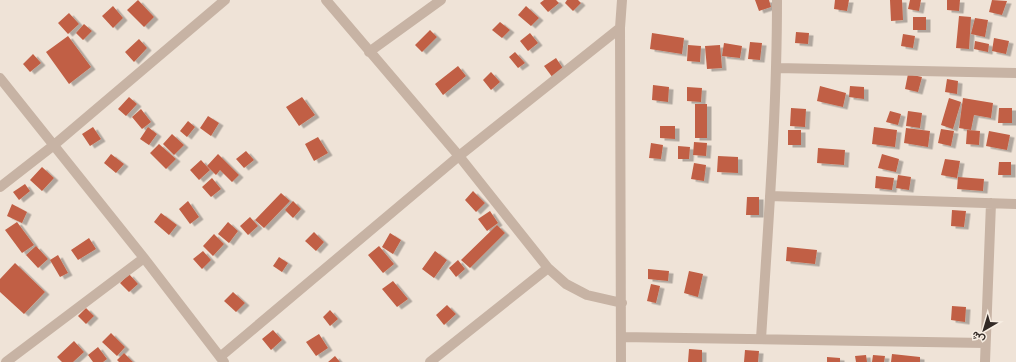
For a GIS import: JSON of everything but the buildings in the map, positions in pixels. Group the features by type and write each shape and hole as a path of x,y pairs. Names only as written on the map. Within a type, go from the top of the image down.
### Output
{"street":[{"path":"0,187 54,144 225,0"},
{"path":"326,0 459,156 548,268 566,284 587,295 622,303"},
{"path":"370,52 441,0"},
{"path":"621,362 620,28 622,0"},
{"path":"760,339 777,68 777,0"},
{"path":"0,78 54,144 222,359 459,156 620,28"},
{"path":"777,68 1016,73"},
{"path":"770,196 1016,204"},
{"path":"985,362 991,203"},
{"path":"6,362 144,258"},
{"path":"430,362 548,268"},
{"path":"621,336 985,343"}]}
